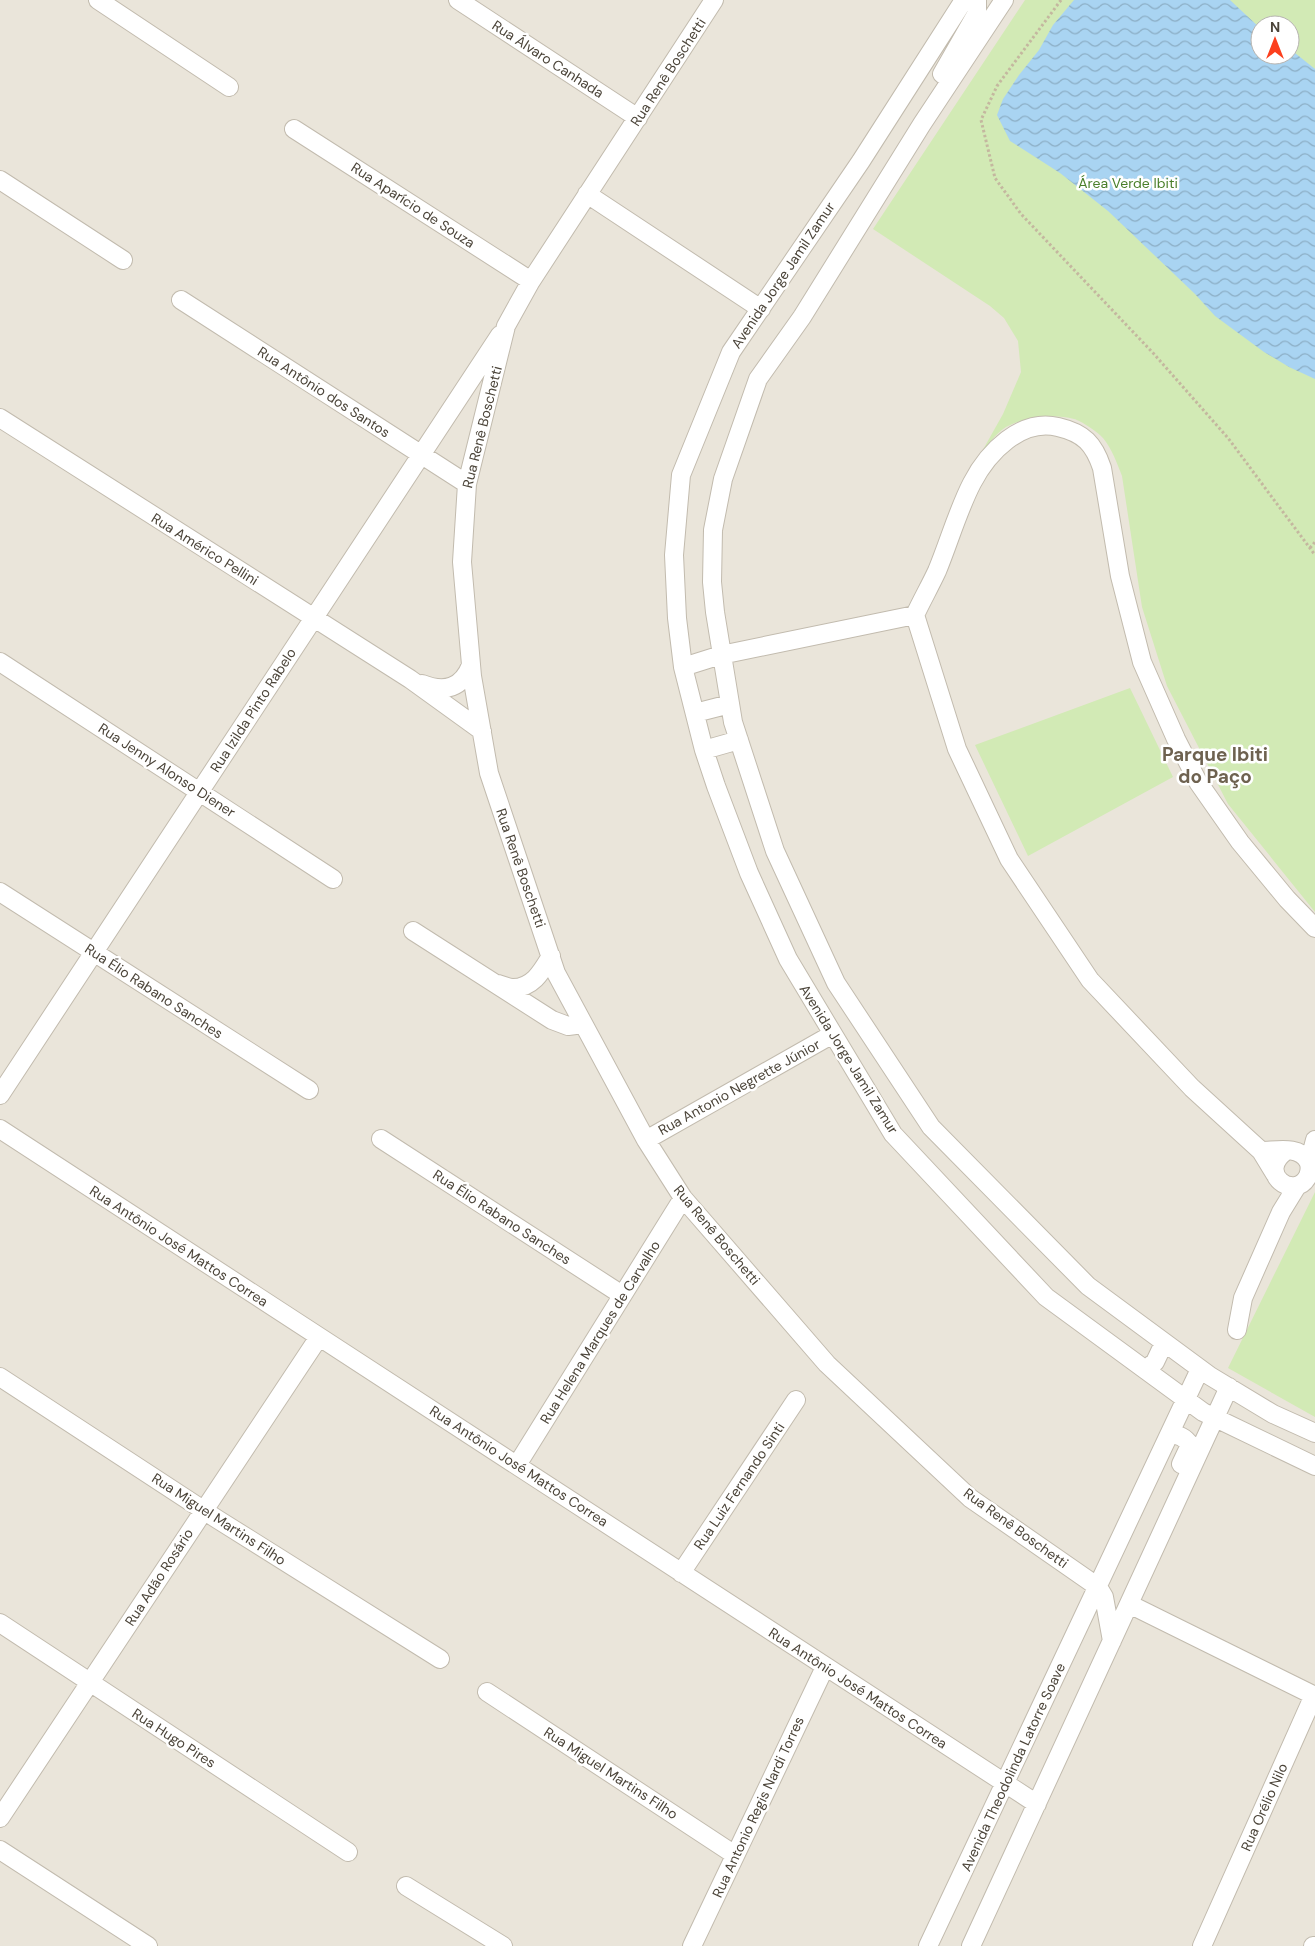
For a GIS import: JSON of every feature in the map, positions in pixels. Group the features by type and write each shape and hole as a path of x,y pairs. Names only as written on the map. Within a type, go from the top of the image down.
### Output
{"street":[{"path":"98,0 228,87"},
{"name":"Rua Álvaro Canhada","path":"458,0 638,118"},
{"name":"Rua Renê Boschetti","path":"714,0 531,281 506,326 467,484 462,562 471,665 489,774 556,973 646,1140 683,1198 827,1364 970,1498 1098,1587"},
{"name":"Avenida Jorge Jamil Zamur","path":"964,0 861,161 731,352 681,475 674,555 683,667 704,750 749,873 788,960 894,1134 1046,1296 1186,1400 1215,1418 1315,1466"},
{"path":"922,124 921,112 977,13 977,0"},
{"path":"1004,0 922,124 802,317 758,379 723,479 712,530 712,582 721,655 733,722 775,851 836,983 931,1127 1088,1286 1200,1369 1273,1414 1315,1433"},
{"name":"Rua Aparício de Souza","path":"294,129 531,281"},
{"path":"0,180 123,260"},
{"path":"587,194 761,309"},
{"name":"Rua Antônio dos Santos","path":"181,300 467,484"},
{"name":"Rua Izilda Pinto Rabelo","path":"0,1094 506,326"},
{"name":"Rua Américo Pellini","path":"0,418 410,679 482,731"},
{"path":"1297,1186 1287,1186 1277,1178 1261,1151 1192,1088 1090,980 1008,859 957,749 915,615 936,572 972,482 992,454 1014,435 1035,426 1056,426 1075,432 1089,442 1097,453 1102,468 1120,576 1142,662 1176,739 1198,782 1240,842 1315,928"},
{"path":"683,667 721,655 915,615"},
{"name":"Rua Jenny Alonso Diener","path":"0,662 333,879"},
{"name":"Rua Américo Pellini","path":"410,679 435,689 450,688 466,678 471,665"},
{"path":"695,713 730,704"},
{"path":"704,750 739,740"},
{"name":"Rua Élio Rabano Sanches","path":"0,892 309,1090"},
{"path":"413,931 552,1020 568,1026 583,1024"},
{"path":"492,982 514,988 532,982 542,972 550,956"},
{"name":"Rua Antonio Negrette Júnior","path":"646,1140 833,1034"},
{"name":"Rua Antônio José Mattos Correa","path":"0,1129 1037,1804"},
{"name":"Rua Élio Rabano Sanches","path":"381,1139 616,1291 624,1294"},
{"path":"1281,1212 1274,1165 1277,1157 1315,1139"},
{"path":"1237,1330 1243,1298 1281,1212 1297,1186 1304,1181 1309,1173 1309,1163 1315,1139"},
{"path":"1261,1151 1291,1151 1304,1155 1309,1163"},
{"name":"Rua Helena Marques de Carvalho","path":"518,1465 683,1198"},
{"name":"Rua Adão Rosário","path":"0,1818 319,1337"},
{"path":"1146,1370 1160,1353 1164,1342"},
{"name":"Avenida Theodolinda Latorre Soave","path":"928,1946 1200,1369"},
{"name":"Rua Miguel Martins Filho","path":"0,1377 204,1510 440,1659"},
{"path":"971,1946 1229,1387"},
{"name":"Rua Luiz Fernando Sinti","path":"681,1573 796,1400"},
{"path":"1261,1440 1261,1430 1265,1422 1273,1414"},
{"path":"1143,1574 1147,1539 1190,1445 1187,1440 1178,1435 1170,1434"},
{"path":"1098,1587 1104,1597 1112,1641"},
{"path":"1129,1604 1314,1696"},
{"name":"Rua Hugo Pires","path":"0,1624 348,1852"},
{"name":"Rua Antonio Regis Nardi Torres","path":"692,1946 825,1667"},
{"name":"Rua Miguel Martins Filho","path":"487,1692 735,1855"},
{"name":"Rua Orélio Nilo","path":"1202,1946 1314,1696"},
{"path":"0,1850 148,1946"},
{"path":"406,1886 503,1946"},
{"name":"Rua Orélio Nilo","path":"1215,1918 1216,1946"}],"path":[{"path":"1061,0 997,86 981,120 995,178 1021,214 1154,354 1228,438 1315,555"},
{"path":"1310,548 1315,542"}],"shaded area":[{"name":"Parque Ibiti do Paço","path":"0,0 1315,0 1315,1946 0,1946"}],"green space":[{"name":"Área Verde Ibiti","path":"1025,0 1315,0 1315,912 1228,804 1167,686 1142,607 1122,476 1106,442 1098,433 1077,420 1048,416 1022,421 1006,427 995,436 980,455 1003,414 1021,372 1018,341 1004,318 990,306 873,229"},
{"path":"1130,688 1173,777 1028,856 975,745"},
{"path":"1315,1192 1315,1417 1228,1368"}],"water":[{"path":"1074,0 1230,0 1250,19 1250,65 1300,65 1300,57 1315,69 1315,379 1289,367 1264,352 1215,316 1195,294 1108,211 1060,173 1010,141 997,115 1003,99 1039,50 1053,25"}],"district":[{"name":"Parque Ibiti do Paço","path":"1215,765"}]}
